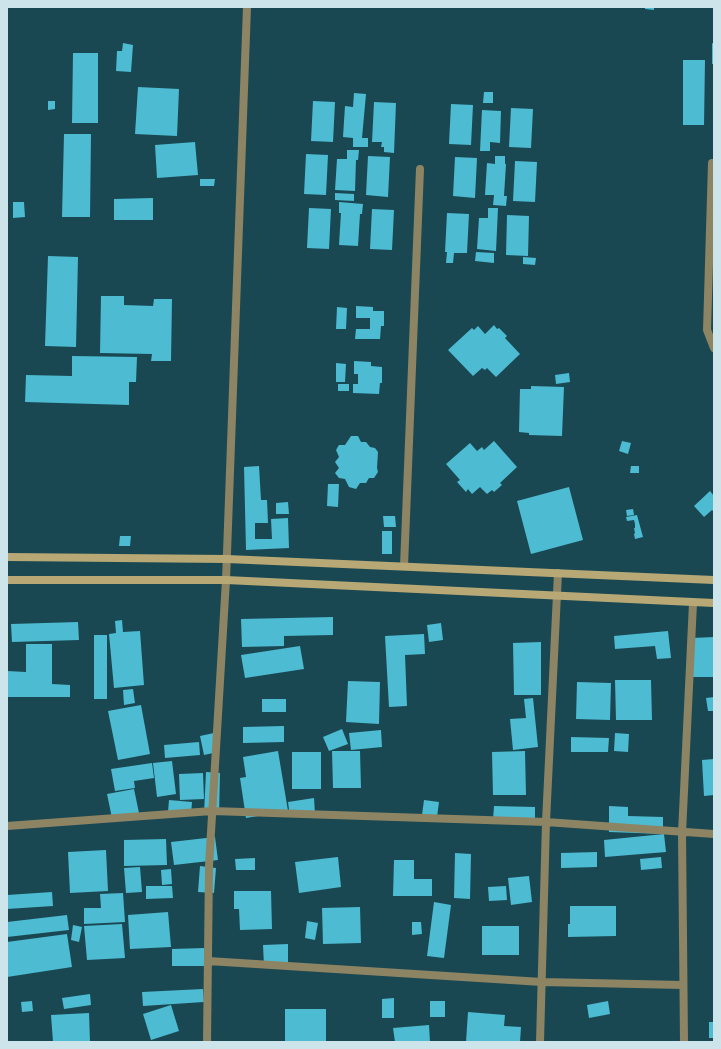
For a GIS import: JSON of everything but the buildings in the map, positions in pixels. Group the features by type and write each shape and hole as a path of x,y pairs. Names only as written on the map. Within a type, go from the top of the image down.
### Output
{"main road":[{"path":"7,557 227,559 714,580"},
{"path":"7,580 226,580 714,603"}],"street":[{"path":"207,1042 209,866 227,559 247,7"},
{"path":"712,163 707,330 714,348"},
{"path":"404,566 420,169"},
{"path":"540,1042 546,822 558,573"},
{"path":"684,1042 682,833 693,603"},
{"path":"7,826 212,811 546,822 682,833 714,834"},
{"path":"208,961 542,982 683,986"}]}
